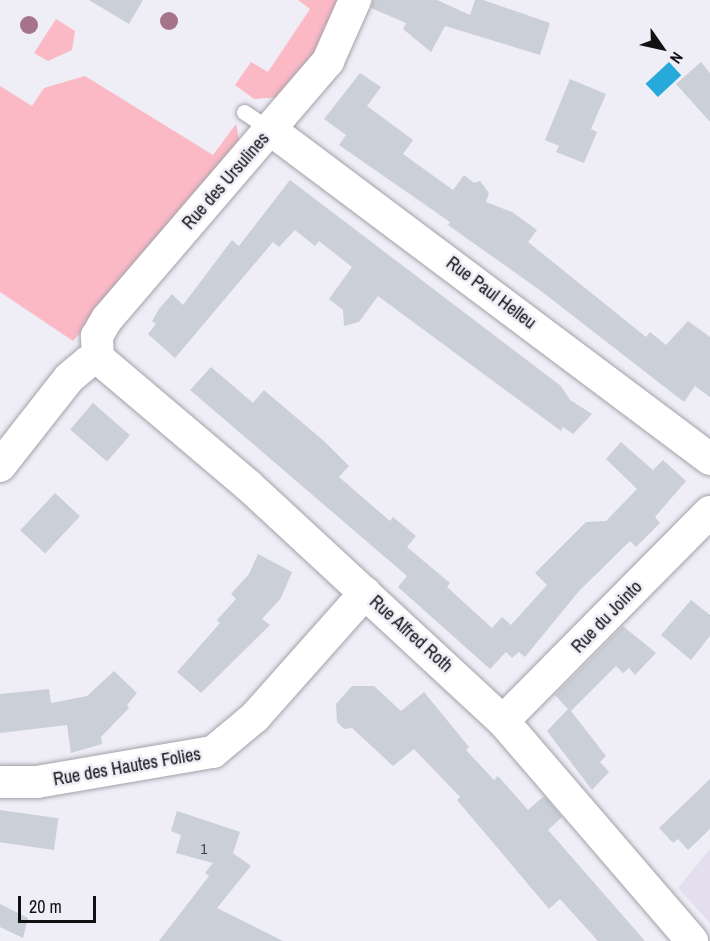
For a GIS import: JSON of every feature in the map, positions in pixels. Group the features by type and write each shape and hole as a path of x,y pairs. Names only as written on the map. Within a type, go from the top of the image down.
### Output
{"street":[{"name":"Rue des Ursulines","path":"98,358 97,336 107,319 328,61 355,0"},
{"name":"Rue Paul Helleu","path":"271,130 710,459"},
{"path":"0,466 69,378 88,362 98,358"},
{"name":"Rue Alfred Roth","path":"98,358 249,486 503,721 692,941"},
{"name":"Rue du Jointo","path":"503,721 710,512"},
{"name":"Rue des Hautes Folies","path":"0,782 37,782 213,752 255,717 365,593"}],"lane":[{"path":"244,112 271,130"}],"shaded area":[{"path":"298,0 339,0 312,60 280,97 254,99 235,85 251,62 268,72 310,9"},
{"path":"56,19 75,31 72,50 48,61 34,53"},
{"path":"85,76 213,155 236,124 240,144 73,341 0,292 0,86 32,106 44,88"},
{"path":"710,849 710,923 678,888"}],"water":[{"path":"669,62 681,75 658,97 646,84"}],"building":[{"path":"89,0 143,0 129,24"},
{"path":"373,0 437,0 470,15 475,0 483,0 550,23 540,55 445,26 431,52 403,29 406,23 371,8"},
{"path":"701,62 710,73 710,122 676,84"},
{"path":"360,73 381,87 367,106 413,140 403,154 453,190 464,175 474,183 480,181 489,193 486,202 512,212 537,230 528,242 646,337 650,332 666,345 688,321 710,337 710,397 695,386 684,402 541,291 448,225 450,222 339,145 346,135 324,119"},
{"path":"570,79 606,94 591,129 597,132 584,163 556,152 559,146 545,140"},
{"path":"290,180 561,386 570,400 592,414 573,434 563,427 561,431 378,296 359,322 344,326 343,310 329,299 352,267 319,241 315,246 295,230 279,247 273,242 175,358 148,334 156,324 152,321 159,309 172,294 183,305 232,240 239,246"},
{"path":"211,367 253,403 264,390 325,442 349,466 339,477 390,521 393,517 416,536 407,547 450,583 447,587 492,628 502,617 511,625 547,585 535,573 586,522 606,521 637,489 606,459 621,442 653,470 663,460 686,481 655,517 660,523 636,547 630,541 579,591 525,657 519,652 512,658 506,652 490,669 398,587 407,576 190,390"},
{"path":"93,403 130,435 107,462 70,429"},
{"path":"55,493 80,516 45,553 20,530"},
{"path":"258,554 292,572 281,598 262,619 270,625 201,693 177,672 220,623 217,620 236,599 231,594 249,574"},
{"path":"691,600 710,615 710,636 691,660 661,635"},
{"path":"623,626 656,653 635,675 629,668 623,673 616,666 571,711 606,756 600,762 609,772 592,790 547,731 568,709 555,695"},
{"path":"114,671 137,693 127,705 129,708 101,737 102,744 71,753 67,725 0,733 0,694 49,689 51,703 87,696"},
{"path":"352,686 374,686 401,711 424,692 469,747 466,750 494,780 498,776 528,810 544,796 562,817 548,830 645,941 598,941 560,899 549,909 457,800 460,797 414,749 393,766 352,728 344,729 337,722 336,704"},
{"path":"710,779 710,829 688,850 678,839 673,843 659,828"},
{"path":"0,810 58,818 54,850 0,842"},
{"path":"177,811 240,832 233,853 251,866 217,908 283,941 159,941 209,876 205,873 213,863 176,853 181,835 171,831"},
{"path":"0,904 28,918 23,938 0,927"}]}
